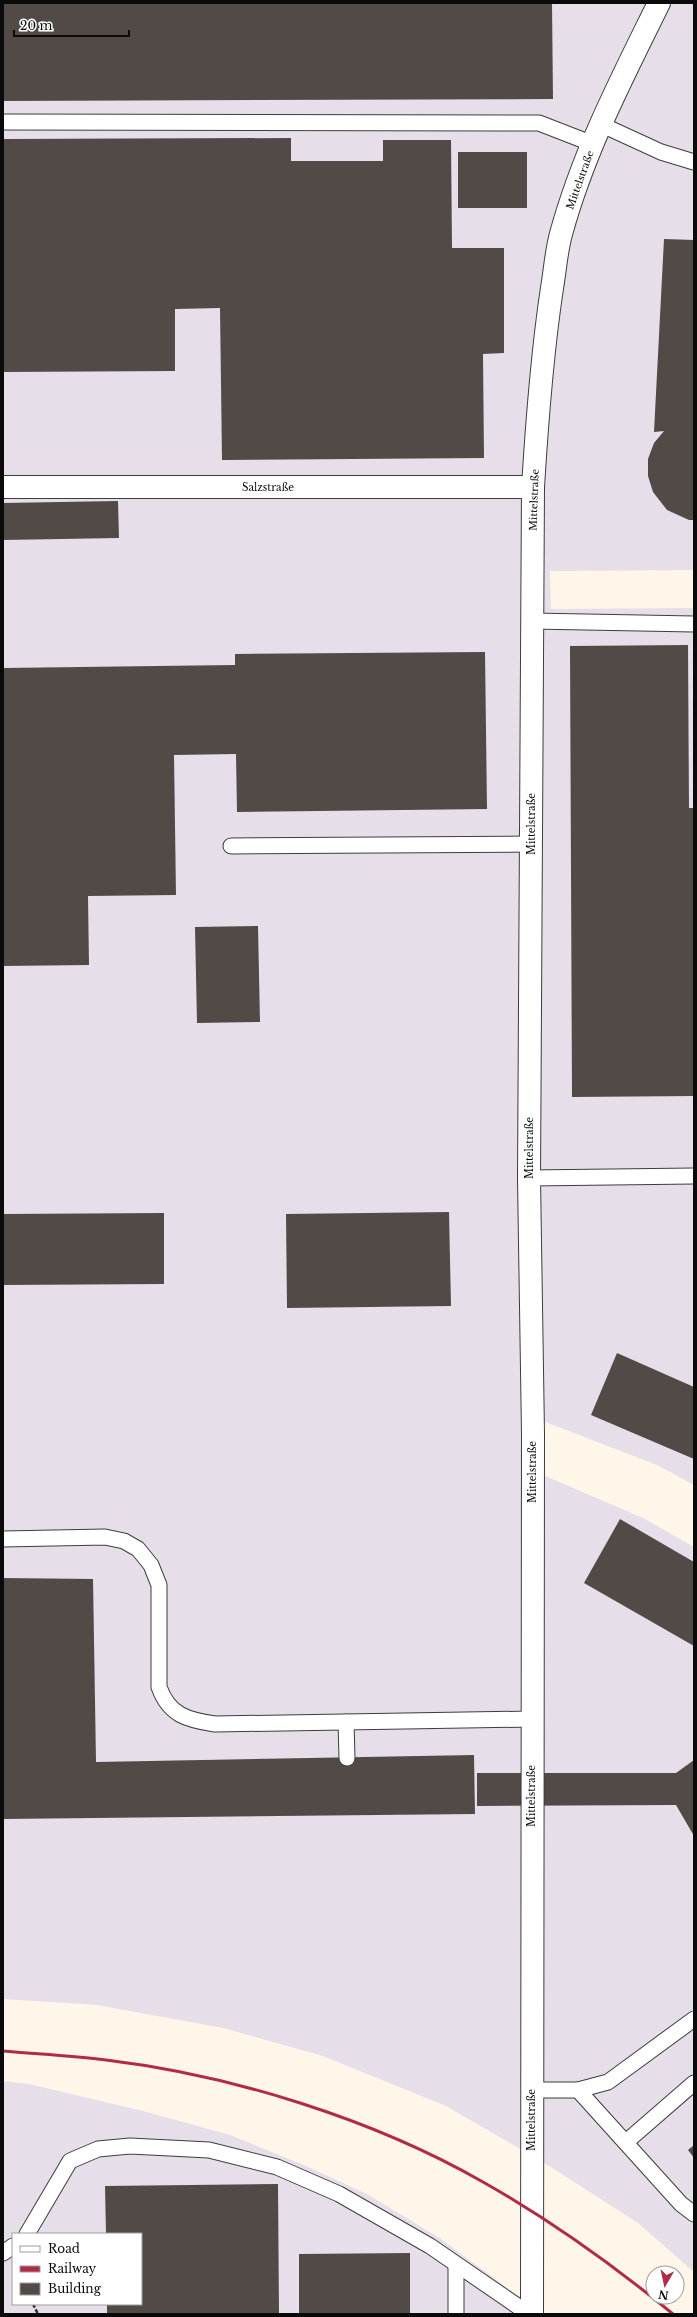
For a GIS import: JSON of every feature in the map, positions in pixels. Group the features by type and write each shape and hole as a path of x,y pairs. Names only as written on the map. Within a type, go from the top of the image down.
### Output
{"street":[{"name":"Mittelstraße","path":"532,2314 532,1434 529,1178 533,487 538,407 548,313 561,236 596,134 659,3"},
{"name":"Salzstraße","path":"3,487 533,487"}],"lane":[{"path":"3,122 539,123 596,134 694,162"},
{"path":"532,621 694,624"},
{"path":"231,846 531,844"},
{"path":"529,1178 694,1176"},
{"path":"3,1539 105,1537 124,1542 138,1549 151,1564 159,1585 159,1686 163,1700 176,1713 194,1721 215,1724 532,1719"},
{"path":"346,1722 346,1758"},
{"path":"531,2090 578,2090 608,2082 694,2018"},
{"path":"626,2142 694,2083"},
{"path":"578,2090 681,2204 694,2214"},
{"path":"27,2233 70,2161 98,2149 130,2146 209,2150 277,2167 339,2194 430,2246 529,2314"},
{"path":"3,2253 12,2247"},
{"path":"456,2265 456,2314"}],"path":[{"path":"34,2305 38,2314"}],"shaded area":[{"path":"3,3 694,3 694,570 550,571 551,609 694,608 694,1485 657,1465 543,1421 543,1475 643,1518 694,1547 694,2272 638,2223 543,2162 446,2106 323,2056 223,2028 97,2005 3,1999"},
{"path":"3,2081 29,2084 143,2111 230,2135 306,2166 367,2194 441,2239 521,2298 521,2314 3,2314"}],"building":[{"path":"3,3 552,3 553,99 3,101"},
{"path":"291,138 291,161 383,161 383,140 451,140 452,248 504,248 504,353 483,354 484,458 222,460 220,308 175,309 175,371 3,372 3,139"},
{"path":"458,152 527,152 527,208 458,208"},
{"path":"664,239 694,240 694,520 689,520 667,510 653,492 648,476 648,459 654,443 664,431 654,432"},
{"path":"118,501 119,538 3,540 3,503"},
{"path":"688,645 689,808 694,808 694,1096 572,1097 570,646"},
{"path":"485,652 487,809 237,812 236,754 174,755 176,895 88,896 89,965 3,966 3,668 235,665 235,654"},
{"path":"258,926 260,1022 197,1023 195,927"},
{"path":"449,1212 451,1306 287,1308 286,1214"},
{"path":"164,1213 164,1284 3,1285 3,1214"},
{"path":"617,1353 694,1387 694,1459 591,1415"},
{"path":"620,1519 694,1562 694,1646 584,1583"},
{"path":"3,1578 93,1579 96,1762 474,1755 475,1814 3,1819"},
{"path":"694,1760 694,1836 676,1805 477,1806 477,1773 676,1773"},
{"path":"694,2145 694,2158 688,2150"},
{"path":"278,2184 279,2314 107,2314 107,2305 142,2305 142,2233 106,2233 105,2186"},
{"path":"410,2253 410,2314 299,2314 299,2254"}],"railway":[{"path":"3,2051 106,2060 154,2067 202,2077 300,2103 395,2138 440,2159 483,2182 533,2212 581,2244 673,2314"}]}
